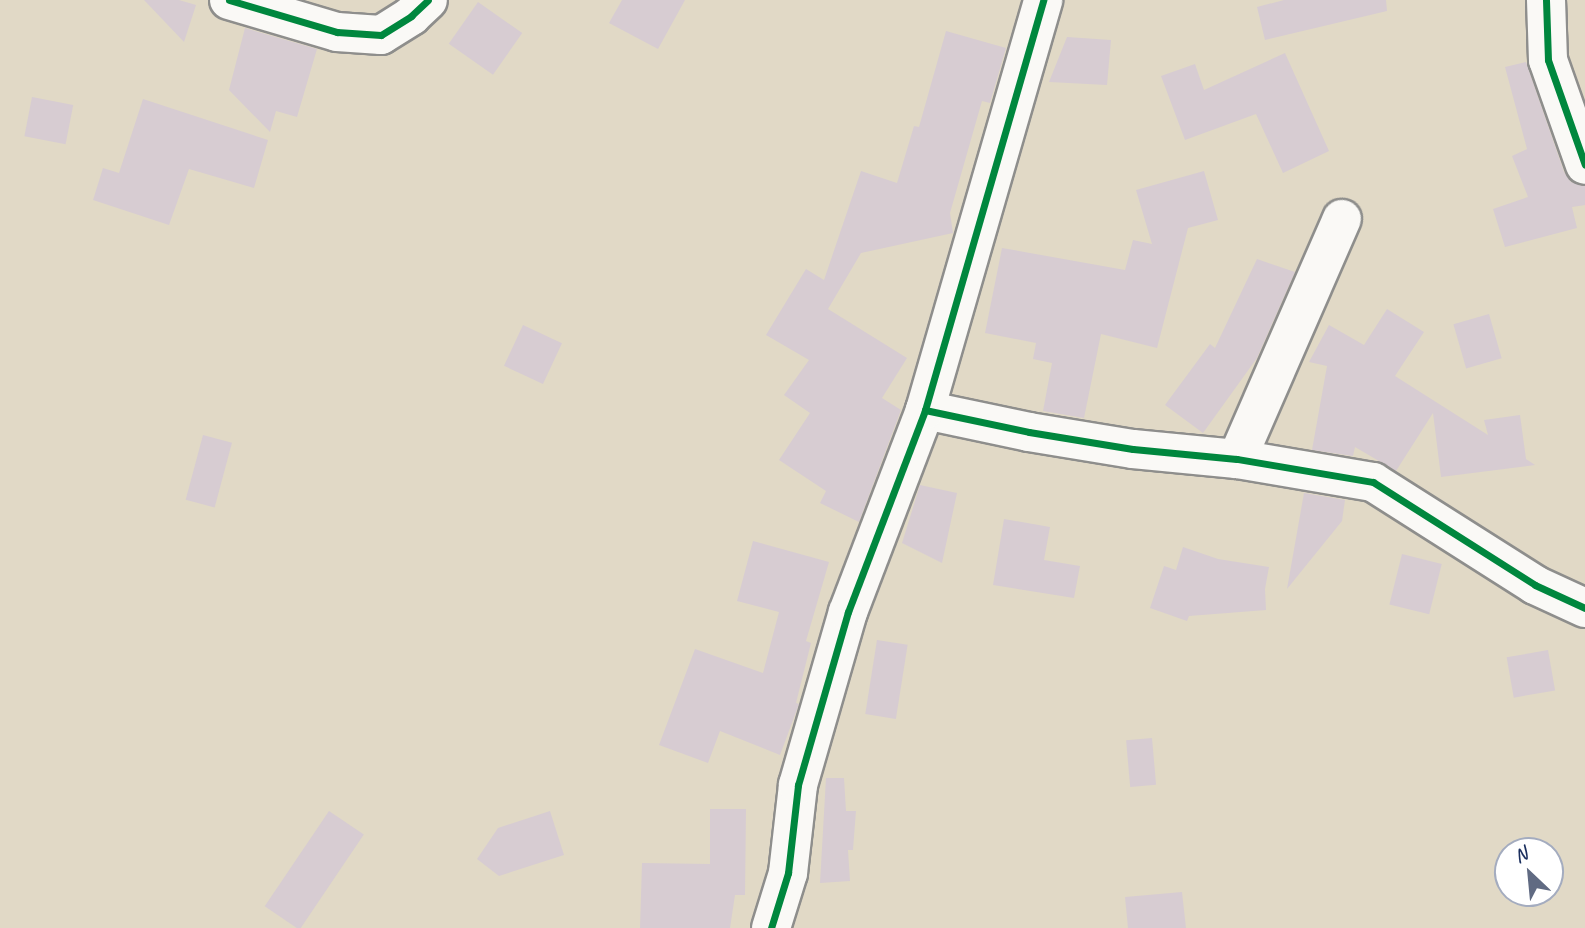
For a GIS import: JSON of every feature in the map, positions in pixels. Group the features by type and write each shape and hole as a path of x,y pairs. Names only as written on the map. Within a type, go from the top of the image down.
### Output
{"street":[{"path":"229,0 337,32 381,35 411,16 428,0"},
{"path":"771,928 788,873 798,785 848,612 925,410 1043,0"},
{"path":"1546,0 1548,60 1585,165"},
{"path":"1237,459 1342,219"},
{"path":"925,410 1029,432 1133,449 1237,459 1373,482 1535,585 1585,608"}],"building":[{"path":"144,0 179,0 196,5 184,42"},
{"path":"622,0 685,0 658,49 609,23"},
{"path":"1284,0 1386,0 1387,11 1265,40 1257,7"},
{"path":"478,2 522,33 493,75 449,44"},
{"path":"245,28 317,49 297,117 276,111 270,132 229,90"},
{"path":"946,31 1006,48 990,103 982,101 950,213 953,233 861,253 828,309 907,358 882,398 901,410 859,522 820,503 826,491 779,460 810,413 784,395 809,360 766,335 806,269 824,280 861,171 897,183 914,126 919,127"},
{"path":"1067,37 1111,40 1107,85 1049,82"},
{"path":"1285,53 1329,151 1283,173 1256,114 1185,140 1161,76 1195,64 1204,90"},
{"path":"1526,62 1564,172 1571,182 1585,186 1585,205 1572,207 1577,228 1505,247 1493,209 1528,197 1512,156 1527,149 1505,67"},
{"path":"32,97 73,105 66,144 24,136"},
{"path":"143,99 268,140 254,188 189,169 169,225 93,200 103,168 119,173"},
{"path":"1204,171 1218,220 1188,228 1157,348 1101,334 1084,418 1043,411 1052,363 1033,359 1036,343 985,333 1002,248 1125,270 1133,240 1152,244 1136,190"},
{"path":"1257,259 1295,272 1257,358 1203,433 1165,405 1210,344 1215,348"},
{"path":"1387,309 1424,332 1395,376 1488,435 1484,420 1520,415 1526,459 1535,465 1441,477 1433,413 1396,471 1355,447 1353,456 1312,450 1327,366 1309,362 1329,325 1364,345"},
{"path":"1489,314 1502,358 1466,368 1453,324"},
{"path":"523,325 562,343 543,384 504,366"},
{"path":"203,435 232,443 215,507 186,500"},
{"path":"920,485 957,493 942,563 902,543"},
{"path":"1304,493 1345,500 1342,521 1287,589"},
{"path":"1004,519 1050,527 1044,560 1080,566 1074,598 993,585"},
{"path":"753,541 829,562 806,641 811,643 796,703 799,704 780,755 720,731 708,763 659,745 695,649 763,673 779,612 737,601"},
{"path":"1183,547 1218,559 1269,567 1265,589 1266,610 1189,616 1187,621 1150,608 1164,566 1176,570"},
{"path":"1402,554 1442,564 1429,614 1389,604"},
{"path":"877,640 908,645 896,719 865,714"},
{"path":"1548,650 1555,690 1514,698 1507,657"},
{"path":"1152,738 1156,785 1130,787 1126,740"},
{"path":"826,778 844,778 846,811 856,811 853,850 848,850 850,881 820,883"},
{"path":"710,809 746,809 745,895 735,895 730,928 640,928 642,863 710,864"},
{"path":"329,811 364,834 301,928 265,906"},
{"path":"550,811 564,855 499,876 477,859 498,828"},
{"path":"1182,892 1186,928 1128,928 1125,897"}],"cycle path":[{"path":"229,0 337,32 381,35 411,16 428,0"},
{"path":"771,928 788,873 798,785 848,612 925,410 1043,0"},
{"path":"1546,0 1548,60 1585,165"},
{"path":"925,410 1029,432 1133,449 1237,459 1373,482 1535,585 1585,608"}]}
